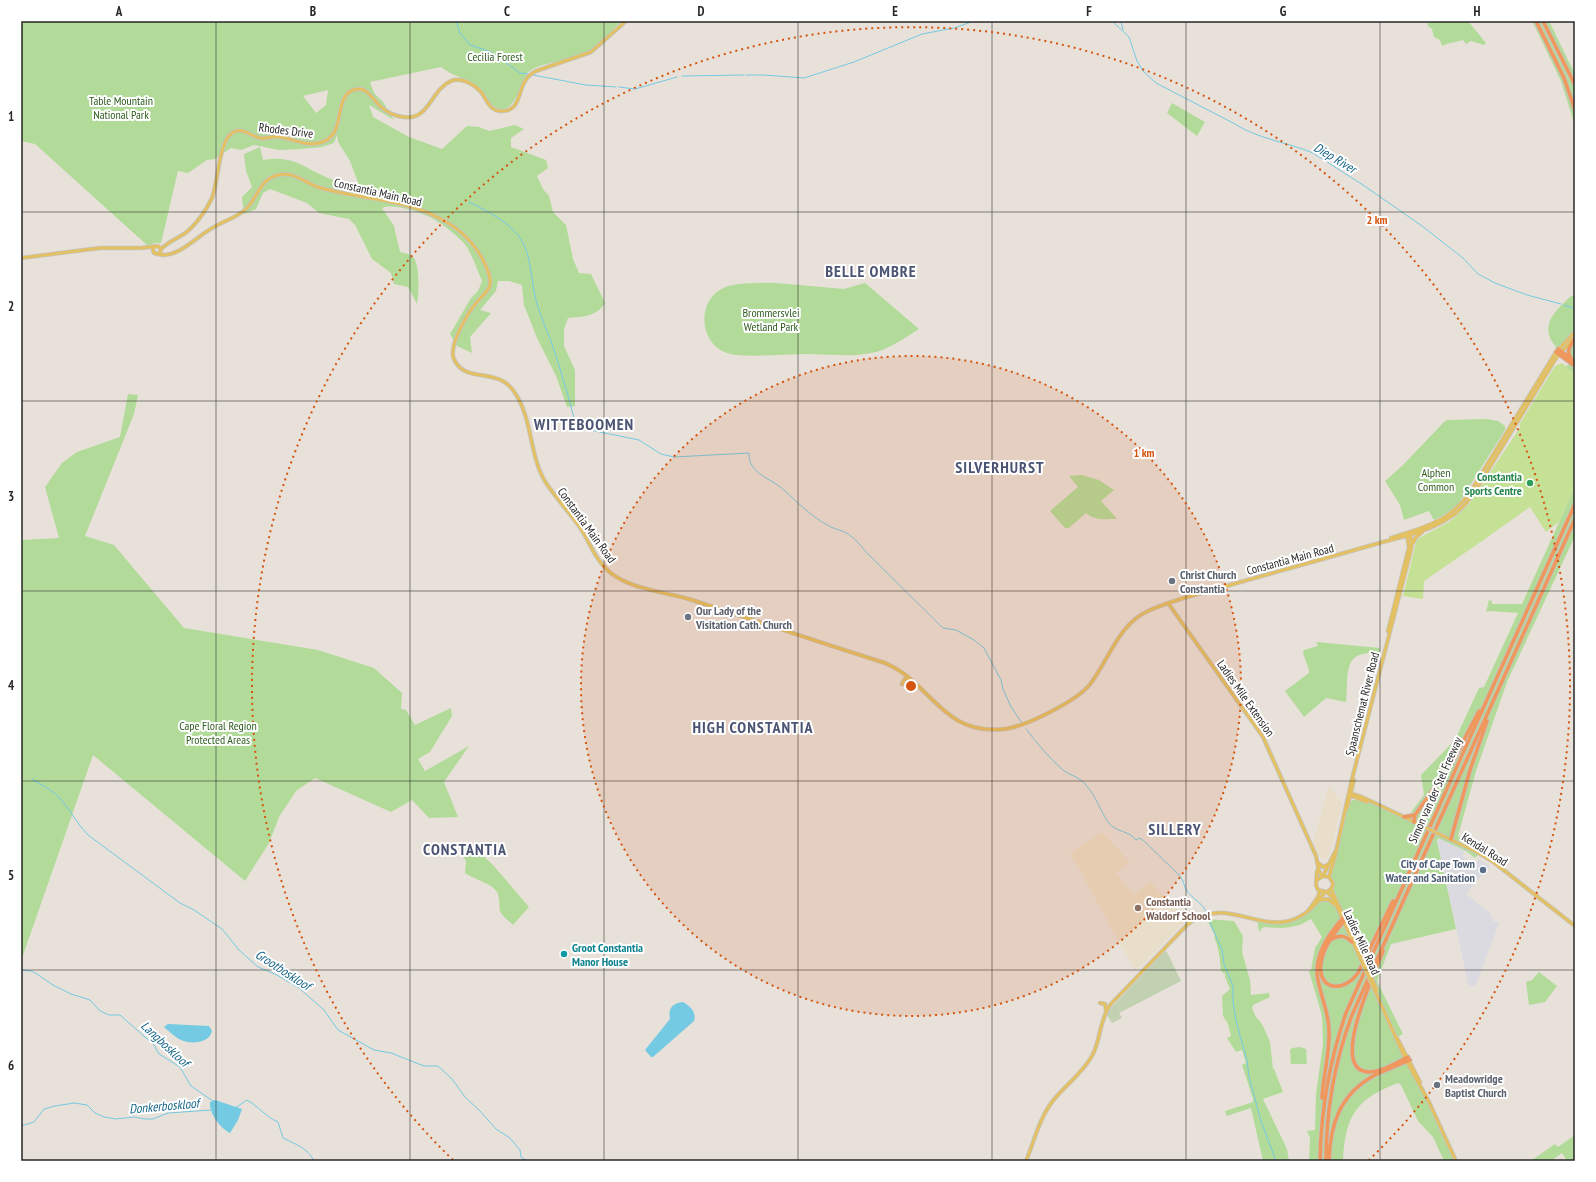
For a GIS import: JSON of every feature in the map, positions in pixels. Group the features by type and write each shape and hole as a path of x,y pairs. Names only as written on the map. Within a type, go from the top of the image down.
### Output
{"highway":[{"path":"1536,21 1564,78 1575,110"},
{"path":"1543,21 1575,85"},
{"path":"1574,361 1569,356 1568,351 1575,338"},
{"path":"1558,352 1574,361"},
{"path":"1558,352 1575,366"},
{"name":"Simon van der Stel Freeway","path":"1320,1161 1322,1117 1329,1069 1341,1026 1575,504"},
{"name":"Simon van der Stel Freeway","path":"1328,1161 1329,1104 1341,1048 1357,1001 1575,519"},
{"path":"1414,822 1415,815 1452,763 1495,680"},
{"path":"1451,839 1472,760 1502,683"},
{"path":"1404,817 1412,817 1415,815"},
{"path":"1344,920 1323,955 1321,974 1330,986 1338,987 1349,983 1358,973 1404,883"},
{"path":"1322,1117 1323,1087 1330,1033 1328,1016 1318,978 1317,965 1322,947 1344,920"},
{"path":"1394,922 1358,1018 1352,1039 1352,1054 1356,1065 1361,1070 1368,1072 1376,1071 1407,1059"},
{"path":"1331,941 1336,937 1342,936 1352,942"},
{"path":"1328,1161 1330,1137 1333,1125 1346,1100 1364,1082 1407,1059"}],"main road":[{"name":"Rhodes Drive","path":"161,248 190,229 210,202 223,148 227,137 233,132 242,131 259,138 278,137 300,143 322,142 332,134 339,120 342,100 352,91 358,89 365,90 381,107 390,113 401,117 413,117 421,114 446,84 457,80 465,81 477,88 492,108 498,111 506,111 517,103 525,80 532,74 591,52 626,21"},
{"name":"Constantia Main Road","path":"158,254 165,256 188,245 212,227 244,211 264,183 271,177 280,174 296,176 310,184 322,188 403,204 430,213 441,219 463,234 475,246 490,278 490,286 474,305 454,343 452,351 454,359 458,366 464,371 472,374 498,377 504,380 511,387 522,406 540,473 580,529 595,555 604,567 620,579 631,584 692,600 897,668 939,707 956,720 975,727 990,730 1019,726 1082,693 1091,683 1129,624 1142,614 1168,604 1428,528 1454,515 1467,503 1474,493 1558,352 1575,338"},
{"path":"154,247 154,252"},
{"path":"21,258 100,248 154,247 161,248 167,253 173,252"},
{"path":"141,248 158,254 161,248"},
{"name":"Constantia Main Road","path":"1382,542 1398,539 1445,518 1456,510 1465,500 1558,352 1575,332"},
{"path":"1410,548 1417,535 1428,528"},
{"name":"Spaanschemat River Road","path":"1329,877 1412,542 1408,534"},
{"path":"1398,539 1406,539 1410,548"},
{"name":"Ladies Mile Extension","path":"1168,604 1263,737 1314,853 1319,871 1323,876"},
{"path":"902,684 909,678"},
{"name":"Spaanschemat River Road","path":"1343,821 1354,774"},
{"path":"1354,779 1354,791 1362,799"},
{"name":"Kendal Road","path":"1349,794 1376,804 1475,851 1492,861 1575,926"},
{"path":"1347,808 1352,800 1362,799"},
{"name":"Spaanschemat River Road","path":"1323,876 1336,851"},
{"name":"Ladies Mile Extension","path":"1314,853 1318,874 1317,880"},
{"path":"1317,862 1323,867 1330,864"},
{"path":"1315,905 1326,892 1331,890 1333,883 1329,877 1323,876 1317,880 1316,885 1320,891 1326,892"},
{"name":"Ladies Mile Road","path":"1331,890 1407,1059 1456,1161"},
{"path":"1308,911 1318,897 1320,891"},
{"name":"Ladies Mile Road","path":"1326,892 1333,898 1336,907 1344,920 1352,942 1361,958"},
{"path":"1026,1161 1041,1122 1050,1104 1086,1065 1094,1053 1098,1041 1101,1022 1106,1010 1116,997 1188,924 1199,916 1213,913 1222,913 1284,923 1298,919 1323,899 1328,899 1336,907"},
{"path":"1100,1003 1105,1004 1106,1010"}],"shaded area":[{"path":"1329,785 1342,804 1328,859 1319,857 1313,843"},
{"name":"Constantia Waldorf School","path":"1102,832 1130,862 1116,873 1134,895 1150,882 1187,920 1135,971 1070,853"},
{"path":"1438,838 1466,851 1462,856 1475,865 1479,859 1490,866 1466,894 1491,914 1493,921 1499,923 1476,985 1469,987 1437,841"}],"green space":[{"name":"Table Mountain National Park","path":"21,21 622,21 600,43 585,54 571,59 540,66 527,73 518,94 510,106 504,109 498,109 491,104 480,89 474,84 450,73 441,67 370,82 374,93 383,102 394,120 369,105 373,117 409,137 442,149 467,126 479,127 489,131 515,125 524,129 511,138 511,147 546,160 548,168 537,176 543,189 549,196 553,212 566,225 573,259 579,273 591,274 605,303 598,311 594,313 568,318 564,329 564,346 575,370 575,406 567,407 556,376 537,338 524,305 522,285 509,281 498,281 496,291 480,310 491,313 470,337 472,353 457,346 450,334 471,298 478,291 482,281 472,257 465,245 451,231 434,219 399,207 382,208 394,226 400,252 410,255 415,260 418,279 417,304 408,287 394,284 391,273 372,259 355,225 349,219 319,213 307,203 270,189 263,193 256,209 244,214 242,197 252,187 246,171 244,154 260,147 263,160 283,159 291,161 331,179 359,185 350,161 338,142 337,135 334,143 322,147 279,150 254,145 241,150 231,148 215,159 207,160 188,173 178,171 161,243 155,243 148,246 35,144 21,141","holes":["328,90 326,105 316,113 303,96"]},
{"path":"1427,21 1468,21 1486,43 1484,45 1471,41 1466,44 1463,40 1442,46 1440,40 1434,37 1432,29 1428,26"},
{"path":"1532,21 1549,21 1575,74 1575,126 1561,81"},
{"path":"1172,103 1205,122 1197,136 1167,113"},
{"name":"Brommersvlei Wetland Park","path":"776,283 844,289 865,283 919,329 887,348 876,352 859,355 735,355 722,351 714,345 705,328 704,318 710,300 716,293 725,287 736,284"},
{"path":"1571,296 1575,296 1575,338 1572,335 1558,349 1552,341 1548,327 1554,314"},
{"path":"1575,338 1575,374 1566,367 1572,360 1568,353"},
{"name":"Constantia Sports Centre","path":"1562,363 1575,374 1575,487 1559,522 1546,532 1530,507 1424,581 1423,599 1403,596 1416,542 1419,538 1449,522 1469,504 1521,426 1519,425 1555,366"},
{"name":"Cape Floral Region Protected Areas","path":"128,394 138,395 134,414 85,536 114,545 184,628 318,650 374,668 402,693 401,709 406,710 415,725 451,708 452,716 430,752 418,759 425,771 469,746 444,782 458,817 429,818 412,800 391,812 315,778 296,791 279,817 269,843 245,881 93,755 21,961 21,540 59,538 45,487 62,463 77,452 120,437"},
{"name":"Alphen Common","path":"1487,419 1498,421 1505,426 1505,430 1459,503 1447,513 1434,520 1429,511 1404,520 1400,505 1385,481 1402,466 1447,420"},
{"path":"1082,475 1099,480 1114,490 1101,501 1117,519 1097,518 1089,516 1086,513 1069,528 1065,528 1050,511 1078,487 1069,476"},
{"path":"1575,487 1575,536 1507,682 1476,771 1458,836 1465,841 1469,838 1482,849 1475,858 1466,851 1438,838 1437,841 1456,929 1391,944 1377,981 1403,1034 1397,1037 1456,1161 1444,1161 1433,1137 1418,1121 1401,1085 1398,1083 1372,1096 1356,1111 1350,1121 1347,1132 1343,1161 1309,1161 1310,1138 1307,1131 1315,1130 1316,1094 1323,1044 1322,1016 1309,971 1311,970 1315,948 1322,937 1311,919 1300,925 1282,928 1264,927 1261,931 1259,931 1257,919 1279,922 1293,921 1305,914 1321,900 1331,901 1336,907 1379,998 1331,889 1333,886 1329,877 1347,808 1352,800 1363,800 1376,804 1404,817 1409,815 1424,795 1421,775 1455,740 1479,688 1484,687 1518,613 1486,612 1489,600 1492,601 1492,604 1522,604"},
{"path":"1316,642 1380,648 1379,654 1367,653 1358,655 1349,666 1346,702 1326,698 1304,717 1285,691 1309,673 1303,653 1304,650 1318,646"},
{"path":"466,846 480,853 493,865 529,907 513,925 500,911 499,896 497,892 486,883 465,873 466,861 460,852"},
{"path":"1207,919 1234,921 1243,936 1242,952 1250,980 1251,995 1269,993 1270,997 1253,1005 1252,1008 1256,1017 1262,1024 1270,1042 1273,1069 1283,1092 1263,1099 1287,1149 1289,1161 1263,1161 1251,1108 1227,1116 1225,1111 1253,1102 1253,1099 1242,1065 1246,1063 1242,1050 1236,1052 1227,1038 1231,1036 1228,1024 1223,1016 1222,996 1230,989 1225,974 1221,971 1220,958 1215,936"},
{"path":"1165,951 1167,952 1181,981 1119,1013 1122,1018 1112,1023 1107,1015 1110,1009"},
{"path":"1539,972 1557,986 1545,1002 1529,1005 1526,982 1532,980"},
{"path":"1300,1047 1306,1049 1307,1064 1291,1064 1290,1050 1292,1048"},
{"path":"1575,1135 1575,1161 1567,1161 1562,1153 1551,1161 1532,1160 1555,1144 1558,1147"}],"water":[{"path":"683,1002 694,1012 694,1021 653,1057 651,1057 645,1050 670,1019 670,1009 674,1005"},
{"path":"168,1024 209,1026 212,1031 207,1039 193,1043 183,1041 173,1035 164,1027"},
{"path":"215,1100 242,1109 238,1120 230,1133 226,1131 216,1120 211,1111 210,1102"}],"waterway":[{"path":"456,21 460,33 470,45 491,52 520,73 529,74"},
{"path":"746,75 804,78 854,62 922,34 954,28 974,21"},
{"name":"Diep River","path":"1112,21 1129,37 1137,61 1143,71 1156,83 1244,129 1263,137 1313,153 1363,185 1422,226 1463,258 1478,274 1495,283 1527,295 1561,304"},
{"name":"Diep River","path":"1121,21 1123,30"},
{"path":"533,75 586,85 616,87"},
{"path":"682,76 744,75"},
{"path":"619,87 635,89 677,77"},
{"path":"469,202 505,223 522,241 530,263 535,297 540,315 553,347 575,422 582,427 595,431 639,440 661,454 674,457 749,453 752,466 756,471 779,486 805,510 823,522 846,532 854,538 869,555 943,628 956,630 974,640 984,648 1001,680 1003,689 1011,707 1022,723"},
{"name":"Diep River","path":"1564,305 1575,309"},
{"path":"1026,729 1043,750 1063,770 1081,780 1086,785 1093,794 1111,826 1130,835 1136,840 1140,838 1144,841 1180,876 1187,891 1202,905 1206,911"},
{"name":"Grootboskloof","path":"32,779 49,789 60,798 88,835 180,903 194,910 222,929 239,950 258,967 277,975 299,988 324,1010 338,1030 374,1050 391,1053 424,1066 438,1066 452,1079 465,1097 496,1129 510,1138 520,1150 521,1157 527,1161"},
{"path":"1208,918 1222,950 1224,964 1233,986 1233,1001 1236,1021 1247,1061 1249,1077 1261,1121 1276,1161"},
{"name":"Langboskloof","path":"21,970 31,971 71,994 90,1000 100,1011 109,1015 120,1015 154,1045 159,1054 180,1067 191,1086 213,1101"},
{"name":"Donkerboskloof","path":"235,1108 247,1100 251,1102 278,1122 283,1138 305,1150 314,1161"},
{"name":"Donkerboskloof","path":"21,1126 34,1122 44,1109 74,1103 87,1105 95,1113 104,1117 116,1119 134,1117 153,1119 168,1113 211,1110"}],"place":[{"name":"Constantia Sports Centre","path":"1530,483"},
{"name":"Christ Church Constantia","path":"1172,581"},
{"name":"Our Lady of the Visitation Cath. Church","path":"688,617"},
{"name":"City of Cape Town Water and Sanitation","path":"1483,870"},
{"name":"Constantia Waldorf School","path":"1138,908"},
{"name":"Groot Constantia Manor House","path":"564,954"},
{"name":"Meadowridge Baptist Church","path":"1437,1085"}],"district":[{"name":"BELLE OMBRE","path":"871,271"},
{"name":"WITTEBOOMEN","path":"584,424"},
{"name":"SILVERHURST","path":"1000,467"},
{"name":"HIGH CONSTANTIA","path":"753,727"},
{"name":"SILLERY","path":"1175,829"},
{"name":"CONSTANTIA","path":"465,849"}],"park label":[{"name":"Cecilia Forest","path":"495,56"}]}
